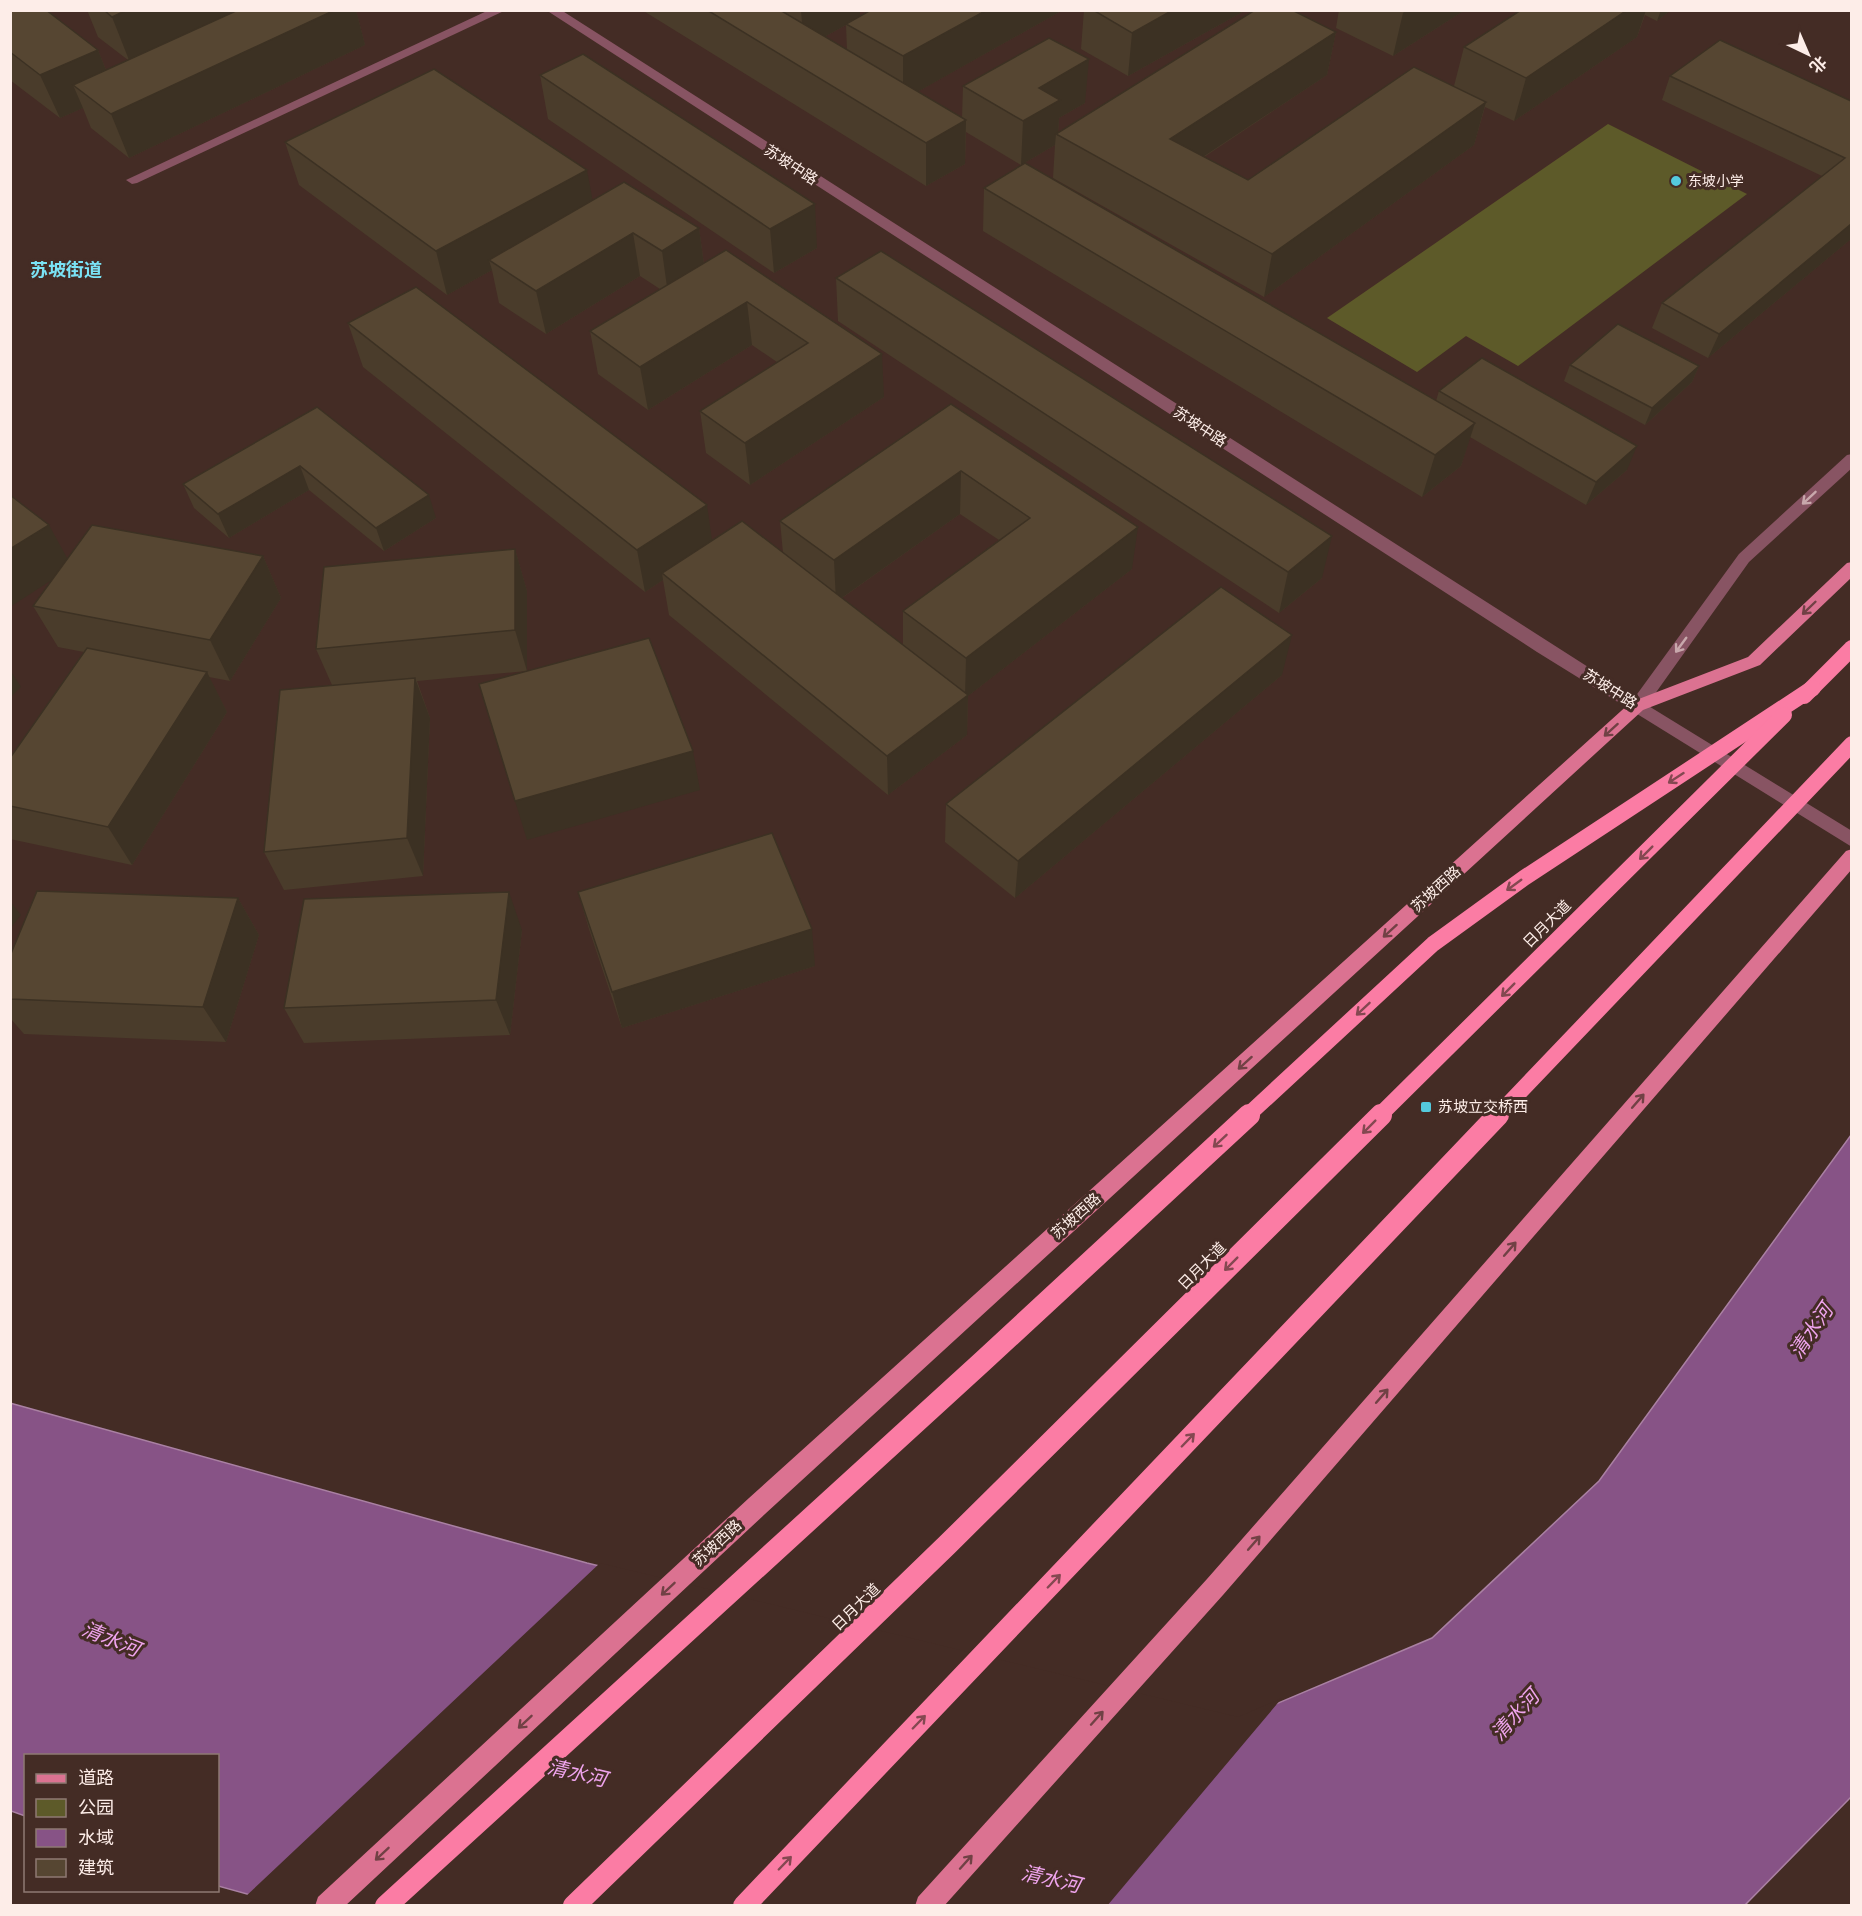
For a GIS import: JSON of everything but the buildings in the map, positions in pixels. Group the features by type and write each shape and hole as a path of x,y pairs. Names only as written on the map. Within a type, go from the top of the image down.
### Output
{"highway":[{"name":"日月大道","path":"574,1905 964,1528 1851,648"},
{"path":"386,1905 983,1361 1433,944 1524,878 1813,688"},
{"path":"744,1905 1851,744"}],"main road":[{"name":"苏坡西路","path":"327,1905 757,1506 1637,706 1754,661 1851,567"},
{"path":"927,1905 1215,1587 1851,856"}],"street":[{"path":"132,180 500,10"},
{"name":"苏坡中路","path":"552,10 1637,706 1851,840"},
{"path":"1637,706 1744,558 1851,459"}],"green space":[{"path":"1608,124 1747,194 1518,366 1466,336 1417,372 1327,318"}],"water":[{"name":"清水河","path":"1851,1135 1851,1797 1745,1905 287,1905 219,1886 219,1754 24,1754 24,1816 11,1811 10,1403 587,1563 1238,1720 1432,1638 1599,1481"}],"pier":[{"path":"600,1563 1238,1717 1282,1698 1107,1906 276,1906 245,1897"}],"place":[{"name":"东坡小学","path":"1676,181"},
{"name":"苏坡立交桥西","path":"1426,1107"}],"district":[{"name":"苏坡街道","path":"66,270"}]}
